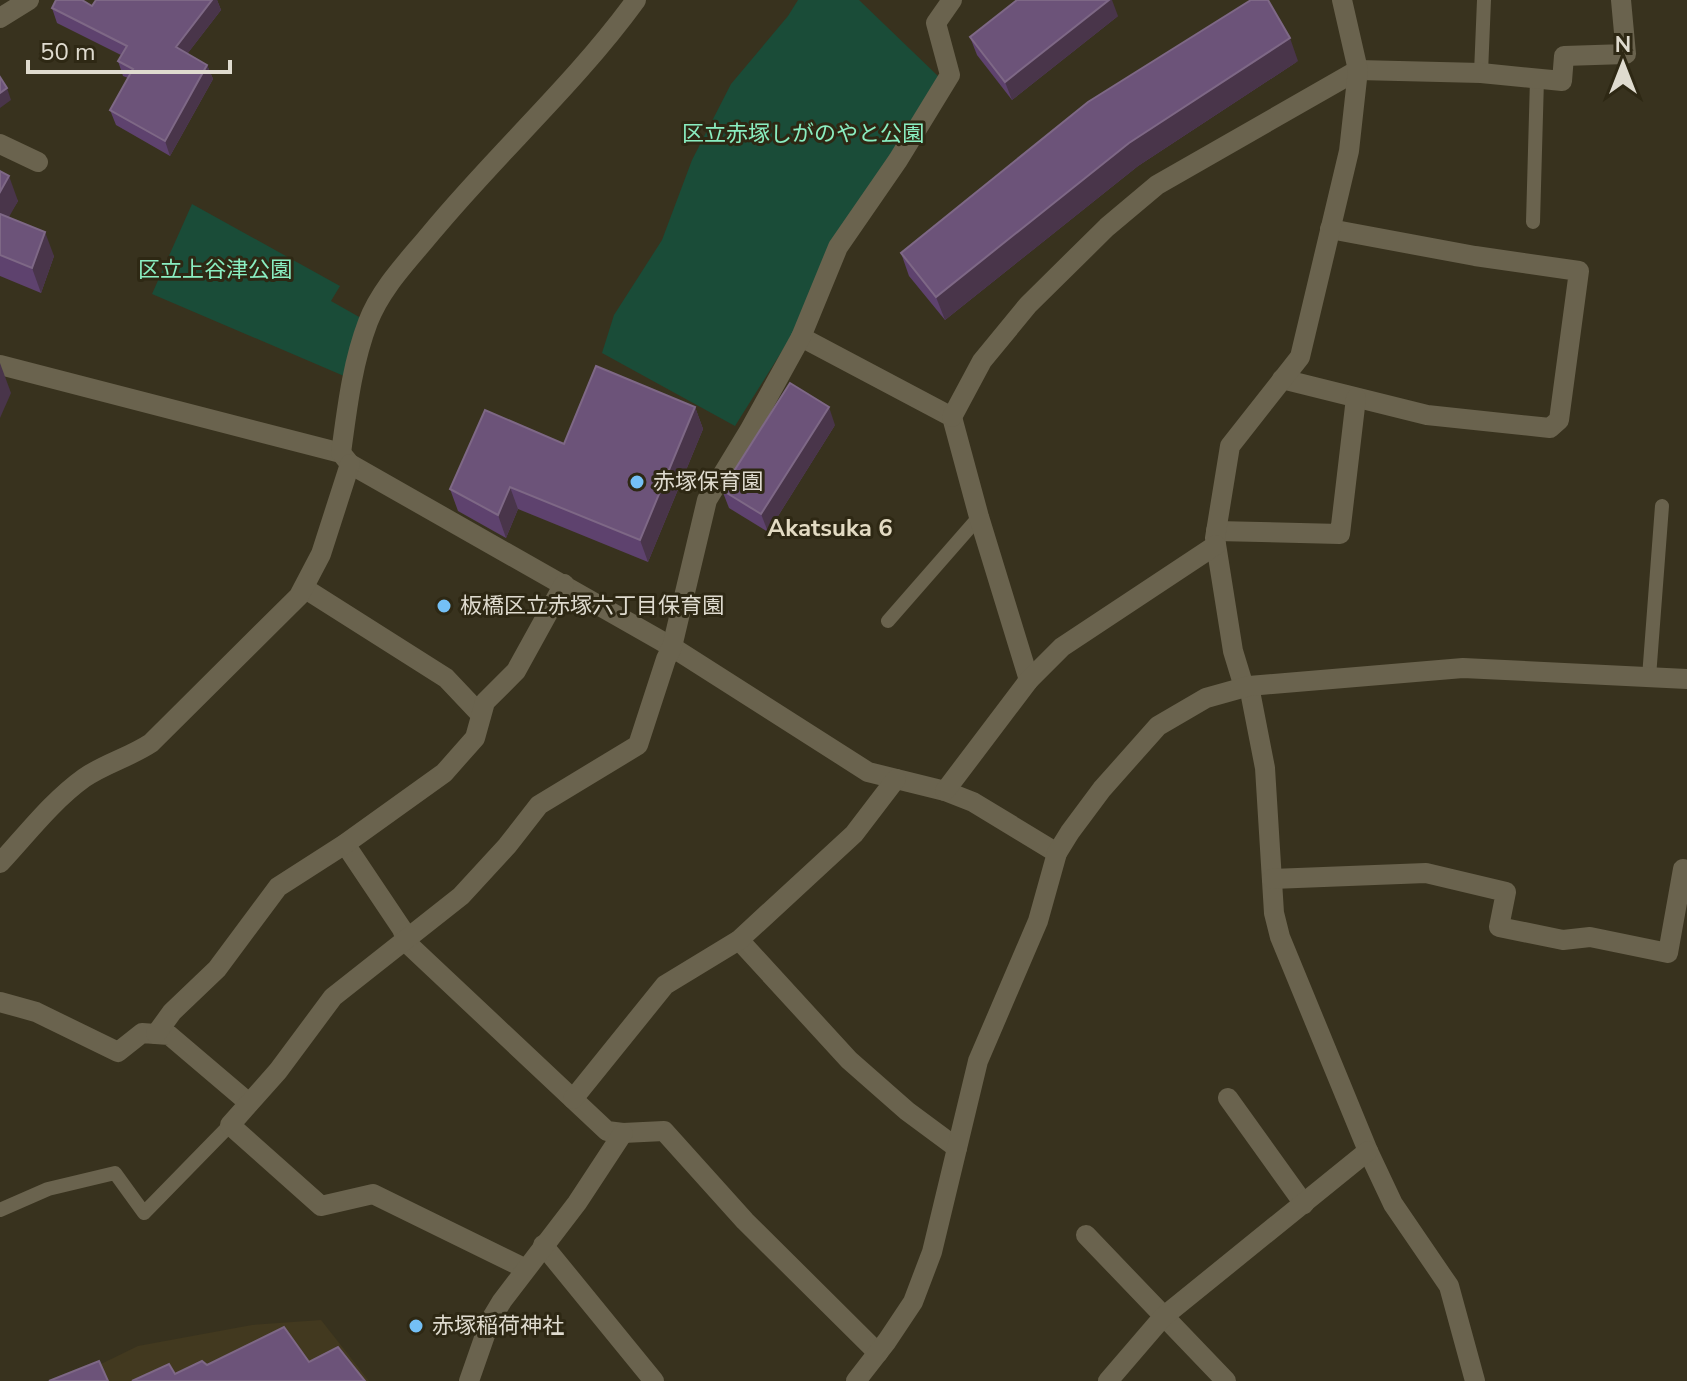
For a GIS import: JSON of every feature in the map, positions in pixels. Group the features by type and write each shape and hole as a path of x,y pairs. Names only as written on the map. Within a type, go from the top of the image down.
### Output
{"street":[{"path":"0,18 29,0"},
{"path":"0,863 57,801 86,777 151,743 299,596 321,554 345,459 351,379 368,322 385,288 448,213 581,71 636,0"},
{"path":"524,1268 373,1194 321,1206 230,1125 278,1071 333,997 405,937 461,896 539,805 638,745 672,647 707,500 801,337 838,247 898,160 950,75 936,23 952,0"},
{"path":"1342,0 1358,70 1349,151 1300,357 1230,446 1216,538 1233,651 1246,687 1265,768 1274,913 1280,937 1393,1204 1449,1286 1475,1381"},
{"path":"1029,680 952,417 982,361 1028,305 1107,227 1157,185 1358,70 1481,73 1562,81 1564,56 1626,54 1621,0"},
{"path":"0,144 38,162"},
{"path":"1282,379 1427,415 1550,428 1559,420 1579,271 1475,256 1330,229"},
{"path":"801,337 952,417"},
{"path":"0,365 345,459 672,647 868,772 945,791 973,802 1057,853"},
{"path":"945,791 1029,680 1062,647 1216,538 1340,534 1356,398"},
{"path":"156,1034 172,1012 217,969 278,887 345,844 444,773 475,738 485,702 516,671 564,584"},
{"path":"304,588 446,678 481,715"},
{"path":"856,1381 913,1302 927,1264 978,1061 1038,921 1057,853 1102,789 1158,726 1206,698 1246,687 1463,668 1687,679"},
{"path":"573,1099 665,985 739,940 854,834 896,779"},
{"path":"345,844 408,944 607,1131 664,1131 745,1221 878,1353"},
{"path":"1272,879 1344,878 1394,873 1438,875 1506,892 1499,927 1563,940 1590,937 1668,953 1683,869 1687,870"},
{"path":"739,940 849,1060 907,1111 957,1148"},
{"path":"0,1002 36,1012 118,1052 142,1033 169,1035 249,1103"},
{"path":"1228,1098 1304,1204"},
{"path":"469,1381 490,1321 524,1268 577,1203 623,1133"},
{"path":"1108,1381 1163,1317 1368,1151"},
{"path":"1086,1235 1226,1381"},
{"path":"543,1245 654,1381"}],"lane":[{"path":"1481,73 1484,0"},
{"path":"1533,222 1537,79"},
{"path":"1649,677 1662,506"},
{"path":"888,621 979,517"},
{"path":"0,1210 48,1189 115,1173 144,1213 230,1125"}],"shaded area":[{"path":"321,1320 369,1381 66,1381 138,1346 252,1325"}],"green space":[{"name":"区立赤塚しがのやと公園","path":"798,0 859,0 939,77 794,332 735,426 602,353 614,315 662,240 692,160 731,84"},
{"name":"区立上谷津公園","path":"192,204 340,286 331,301 368,322 351,379 152,294"}],"building":[{"path":"56,0 82,0 92,6 96,0 212,0 176,47 207,65 165,141 110,110 133,69 118,61 127,46 52,8"},
{"path":"1017,0 1109,0 1005,82 970,37"},
{"path":"1251,0 1268,0 1290,38 1129,143 936,297 901,253 1088,102"},
{"path":"0,77 7,88 0,93"},
{"path":"0,171 9,176 0,192"},
{"path":"0,214 45,232 32,268 0,255"},
{"path":"596,366 695,407 640,540 510,487 498,515 450,489 485,410 564,444"},
{"path":"790,383 829,407 761,514 722,490"},
{"path":"284,1327 309,1362 338,1347 365,1381 132,1381 169,1364 175,1374 202,1361 207,1365"},
{"path":"99,1361 108,1381 49,1381"}],"place":[{"name":"赤塚保育園","path":"637,482"},
{"name":"板橋区立赤塚六丁目保育園","path":"444,606"},
{"name":"赤塚稲荷神社","path":"416,1326"}],"district":[{"name":"Akatsuka 6","path":"830,528"}]}
